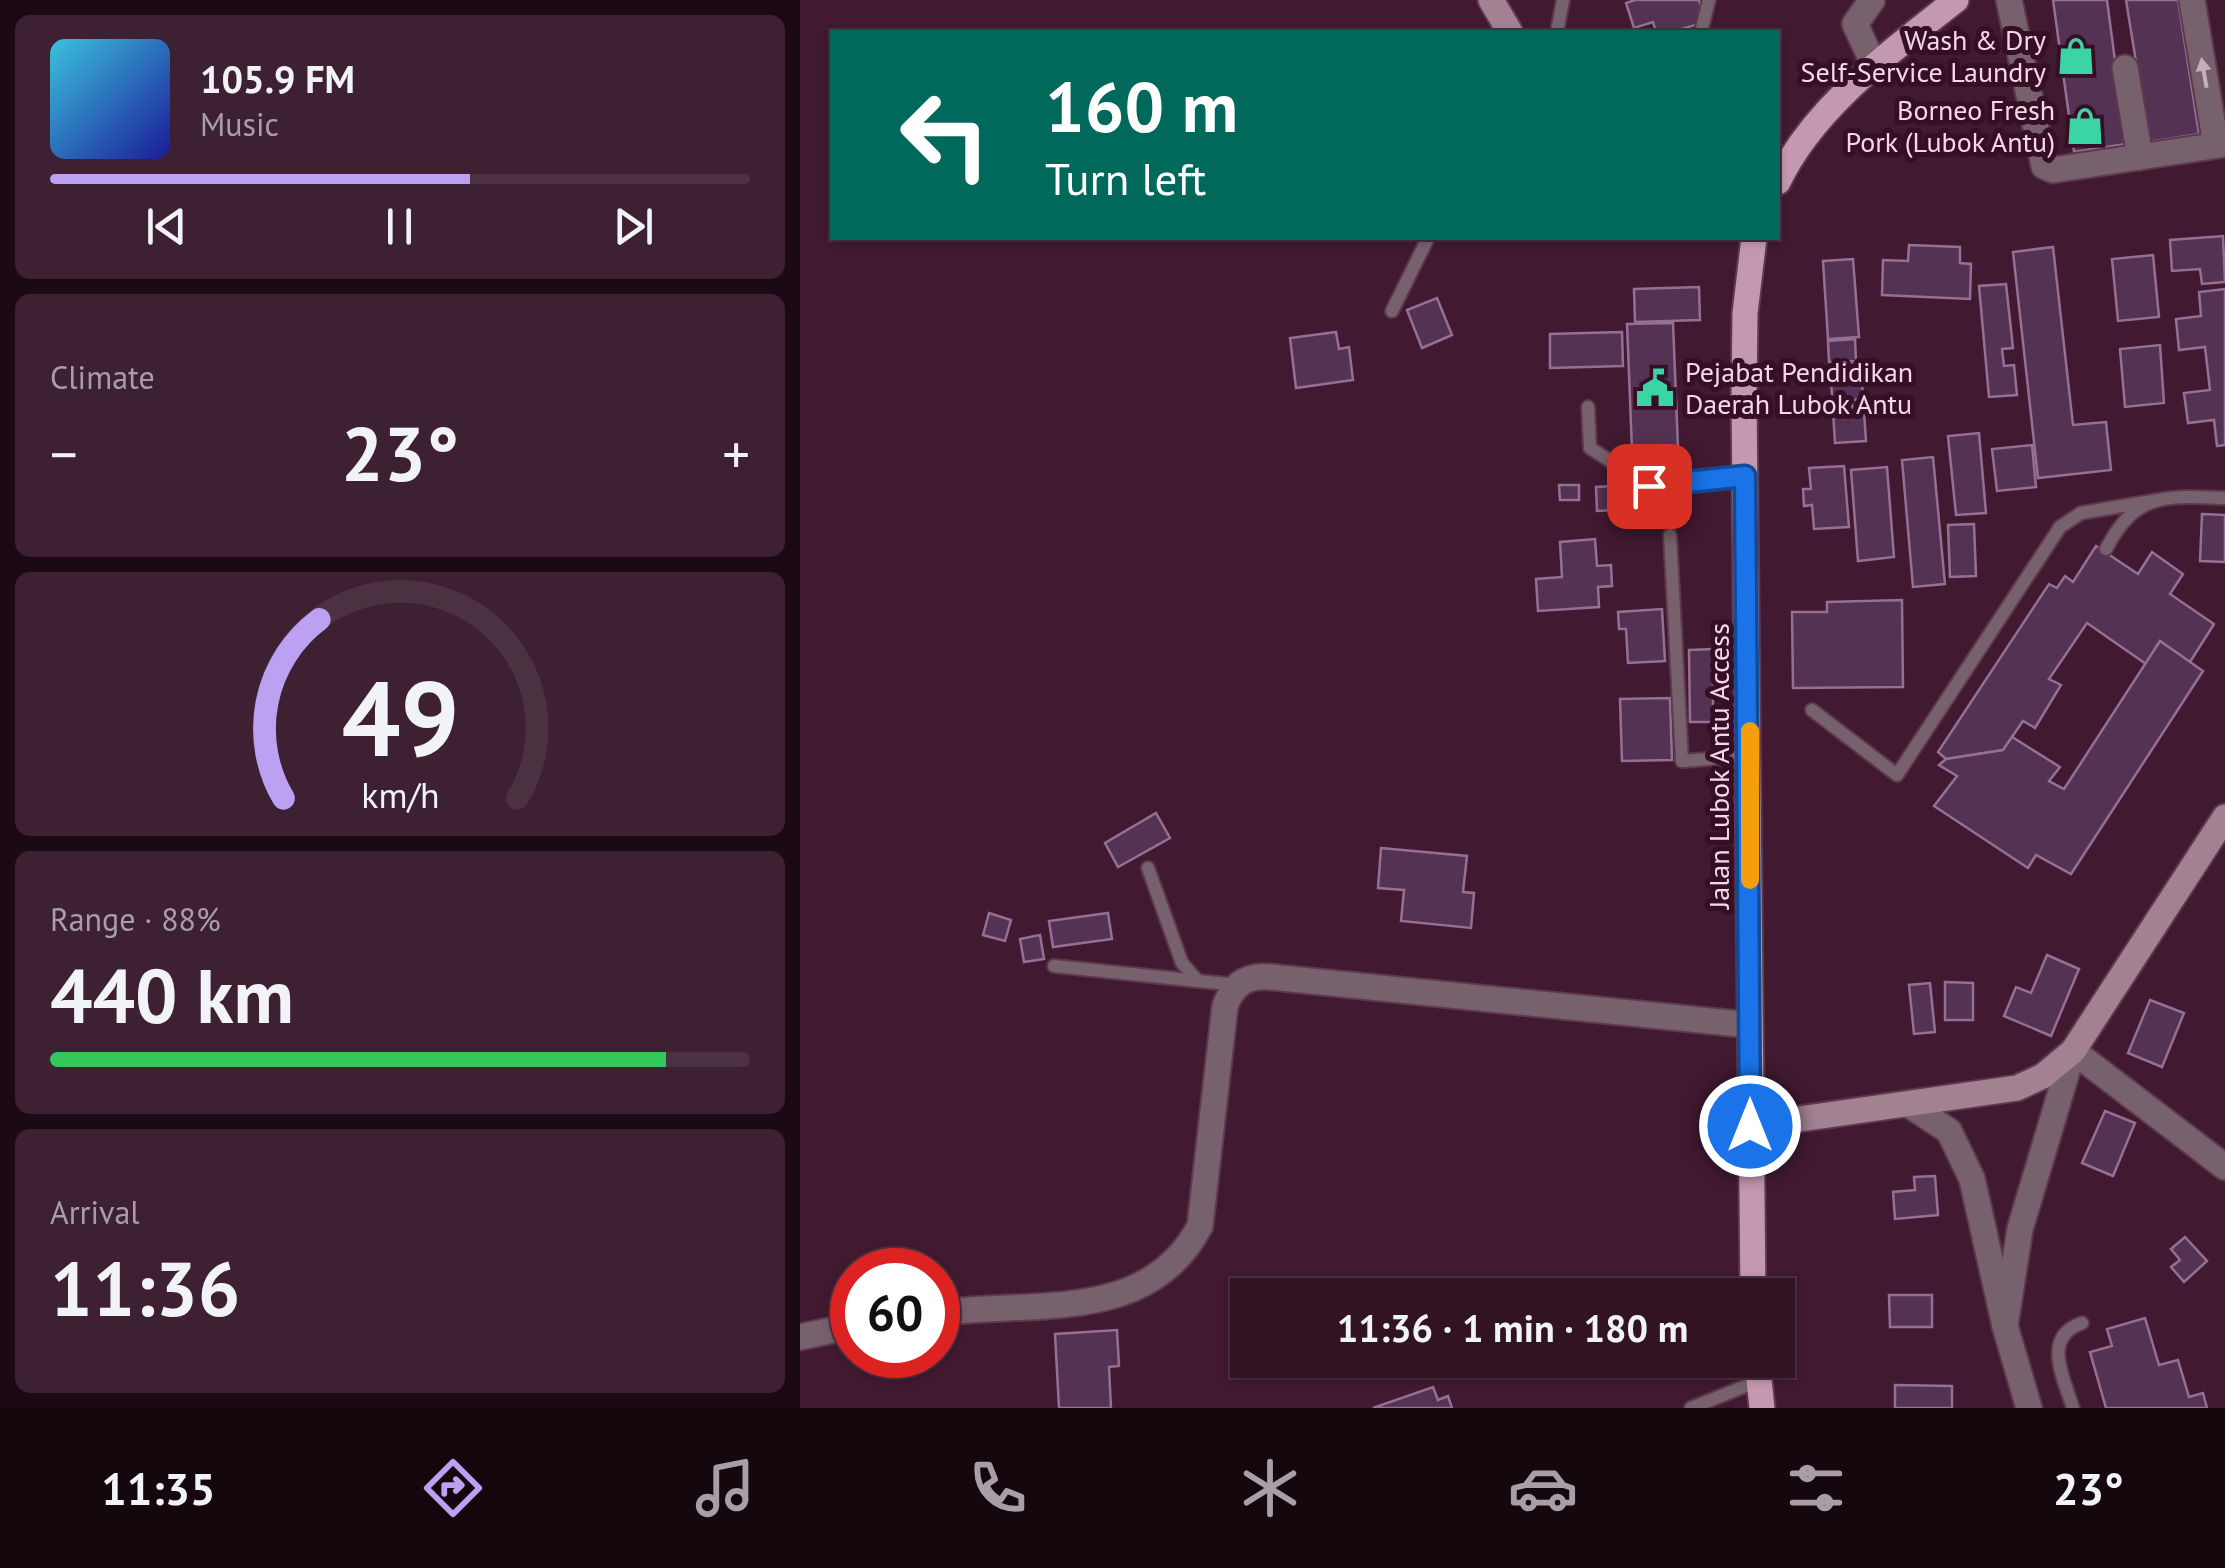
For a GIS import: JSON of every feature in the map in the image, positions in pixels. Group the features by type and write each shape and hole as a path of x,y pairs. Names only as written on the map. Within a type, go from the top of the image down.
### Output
{"main road":[{"path":"1780,178 1791,153 1874,66 1956,0"},
{"name":"Jalan Lubok Antu Access","path":"1753,1278 1745,476 1746,313 1754,240"},
{"path":"1758,1378 1762,1408"}],"street":[{"path":"1490,0 1509,30"},
{"path":"1872,0 1855,24 1874,66"},
{"path":"2009,0 2044,166 2054,170 2220,144 2192,0"},
{"path":"2124,68 2140,157"},
{"path":"2005,1326 2020,1229 2073,1051 2225,817"},
{"path":"960,1311 1091,1302 1144,1287 1187,1251 1200,1226 1225,1006 1236,985 1246,979 1270,976 1750,1025"},
{"path":"1750,1126 2018,1088 2042,1076 2073,1051"},
{"path":"2073,1051 2225,1167"},
{"path":"1911,1106 1949,1131 1960,1150 1982,1212 2005,1326 2029,1408"},
{"path":"800,1337 830,1331"}],"lane":[{"path":"1557,30 1563,0"},
{"path":"1702,30 1709,0"},
{"path":"1392,311 1427,240"},
{"path":"1588,407 1590,448 1649,486 1745,476"},
{"path":"1812,710 1897,775 2060,527 2082,513 2158,500 2225,498"},
{"path":"2106,549 2130,511 2158,500"},
{"path":"1670,534 1682,761 1750,756"},
{"path":"1148,868 1182,964 1198,981"},
{"path":"1054,966 1236,985"},
{"path":"2073,1408 2057,1350 2065,1332 2082,1323"},
{"path":"1692,1408 1745,1378"}],"building":[{"path":"1699,0 1706,22 1678,30 1655,30 1653,22 1634,28 1626,3"},
{"path":"2053,0 2107,0 2126,144 2074,152"},
{"path":"2126,0 2178,0 2199,134 2149,142"},
{"path":"2223,236 2225,282 2202,284 2200,269 2172,271 2170,240"},
{"path":"1909,245 1960,247 1960,263 1971,264 1970,299 1882,295 1883,260 1908,261"},
{"path":"2053,247 2073,425 2106,422 2111,470 2038,478 2013,252"},
{"path":"2153,255 2159,317 2118,321 2112,259"},
{"path":"1853,259 1859,337 1828,339 1823,261"},
{"path":"2006,284 2013,348 2002,349 2004,366 2014,365 2017,395 1989,397 1979,286"},
{"path":"1699,287 1700,320 1635,322 1634,289"},
{"path":"2225,289 2225,445 2217,446 2214,420 2188,423 2184,393 2210,390 2205,347 2179,350 2176,319 2201,316 2199,292"},
{"path":"1437,298 1452,335 1422,348 1407,310"},
{"path":"1673,323 1678,448 1632,450 1627,324"},
{"path":"1336,332 1339,349 1349,347 1353,380 1296,388 1290,338"},
{"path":"1622,332 1623,366 1550,368 1550,334"},
{"path":"1855,339 1856,361 1829,362 1828,341"},
{"path":"2160,345 2164,403 2125,407 2120,349"},
{"path":"1861,363 1863,399 1852,400 1852,412 1864,411 1866,441 1835,443 1830,365"},
{"path":"1979,433 1986,513 1956,515 1948,436"},
{"path":"2032,445 2036,487 1997,491 1992,449"},
{"path":"1933,457 1945,584 1913,587 1902,460"},
{"path":"1844,466 1849,527 1814,529 1812,505 1804,506 1803,489 1811,489 1809,468"},
{"path":"1887,467 1894,557 1858,561 1851,470"},
{"path":"1559,485 1579,485 1579,500 1560,500"},
{"path":"1634,485 1635,509 1597,511 1596,487"},
{"path":"2202,514 2225,515 2225,562 2200,561"},
{"path":"1974,524 1976,576 1950,577 1948,525"},
{"path":"1595,539 1597,566 1611,565 1612,586 1598,587 1599,607 1538,611 1536,579 1562,577 1560,542"},
{"path":"2096,546 2138,574 2152,552 2183,574 2170,594 2214,624 2190,662 2160,641 2146,664 2087,623 2049,679 2061,685 2035,728 2023,721 2003,750 1946,759 1938,752 2049,584 2057,588 2065,576 2073,582"},
{"path":"1902,600 1903,687 1793,688 1792,612 1827,612 1827,602"},
{"path":"1662,609 1665,661 1628,663 1626,629 1619,629 1618,612"},
{"path":"2160,641 2203,671 2071,874 2036,855 2028,868 1934,806 1957,776 1939,765 1946,759 2003,750 2012,737 2060,767 2049,781 2064,789"},
{"path":"1713,649 1713,722 1690,722 1689,650"},
{"path":"1670,698 1672,760 1622,761 1620,699"},
{"path":"1156,813 1170,838 1118,867 1105,843"},
{"path":"1381,848 1467,856 1463,892 1474,893 1471,928 1401,921 1404,890 1378,888"},
{"path":"989,913 1011,920 1005,941 983,935"},
{"path":"1108,913 1112,939 1053,947 1049,921"},
{"path":"1040,935 1044,959 1024,962 1020,939"},
{"path":"2047,955 2079,969 2051,1036 2004,1016 2016,987 2031,993"},
{"path":"1945,982 1973,983 1973,1020 1945,1020"},
{"path":"1930,983 1935,1032 1914,1034 1909,985"},
{"path":"2150,1000 2184,1013 2162,1067 2128,1053"},
{"path":"2105,1111 2135,1123 2113,1176 2082,1163"},
{"path":"1935,1176 1938,1215 1895,1219 1893,1192 1915,1190 1914,1177"},
{"path":"2185,1237 2207,1261 2184,1282 2171,1267 2180,1260 2171,1249"},
{"path":"1889,1295 1932,1295 1932,1327 1890,1327"},
{"path":"2145,1318 2159,1365 2178,1360 2189,1397 2203,1393 2207,1408 2106,1408 2090,1352 2112,1346 2107,1329"},
{"path":"1117,1330 1119,1366 1109,1367 1111,1408 1059,1408 1055,1334"},
{"path":"1895,1385 1952,1386 1952,1408 1895,1408"},
{"path":"1433,1387 1438,1400 1448,1396 1452,1408 1373,1408"}],"slow traffic":[{"path":"1750,731 1750,880"}],"place":[{"name":"Wash & Dry Self-Service Laundry","path":"2076,56"},
{"name":"Borneo Fresh Pork (Lubok Antu)","path":"2085,126"},
{"name":"Pejabat Pendidikan Daerah Lubok Antu","path":"1655,388"}],"route":[{"path":"1649,486 1745,476 1750,731 1750,1126"}]}
